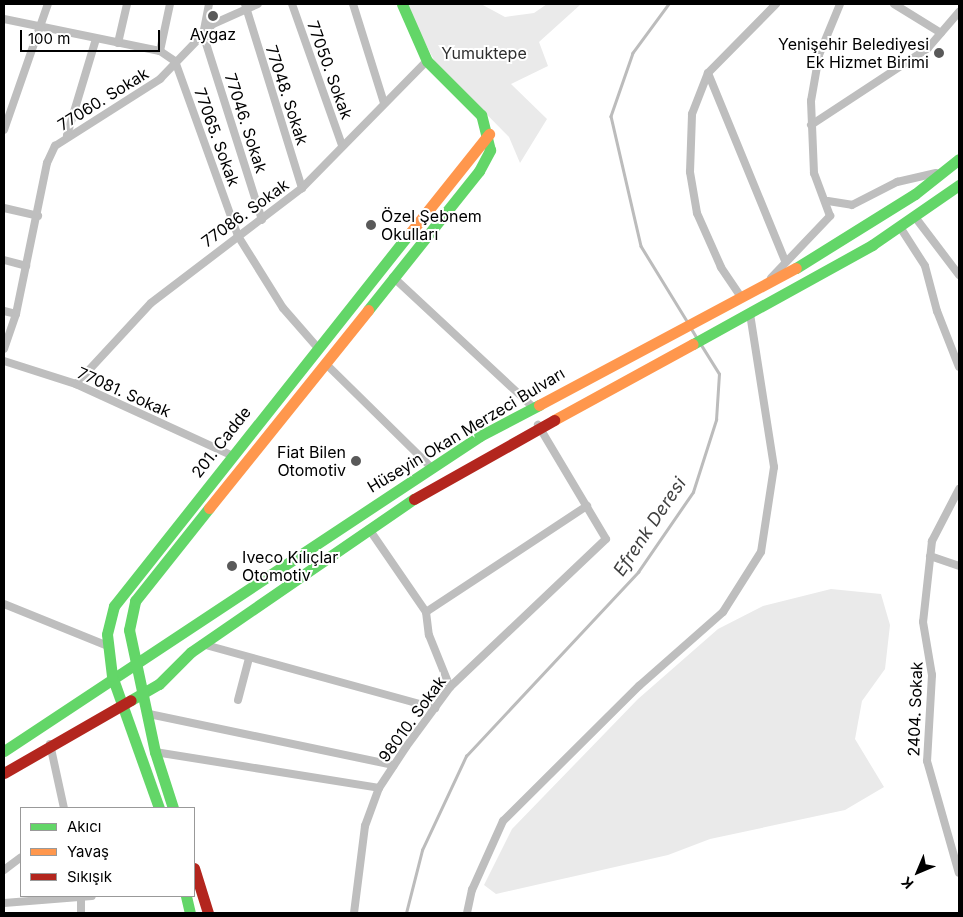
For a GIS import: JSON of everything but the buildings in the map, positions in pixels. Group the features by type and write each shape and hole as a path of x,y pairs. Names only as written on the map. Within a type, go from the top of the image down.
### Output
{"main road":[{"path":"402,4 427,60 481,116 489,134"},
{"name":"201. Cadde","path":"173,807 155,752 149,714 135,662 129,618 135,601 479,171 490,150 489,134"},
{"name":"201. Cadde","path":"158,807 112,676 108,646 114,606 124,590 231,455 489,134"},
{"name":"Hüseyin Okan Merzeci Bulvarı","path":"4,751 72,708 112,676 431,467 532,406 766,284 866,226 959,160"},
{"name":"Hüseyin Okan Merzeci Bulvarı","path":"4,773 50,744 159,684 202,644 369,529 538,425 746,316 900,227 959,185"},
{"path":"195,871 208,913"},
{"path":"186,897 190,913"}],"street":[{"path":"4,130 37,29 48,4"},
{"path":"118,43 127,4"},
{"path":"160,51 170,4"},
{"path":"203,34 209,4"},
{"name":"77060. Sokak","path":"4,349 16,314 38,216 47,163 55,146 67,135 160,79 175,61 213,24 245,7 258,4"},
{"name":"77050. Sokak","path":"292,4 342,145"},
{"path":"353,4 384,103"},
{"path":"741,297 701,226 690,172 692,114 708,73 776,4"},
{"path":"766,284 801,242 826,225 830,216 828,201 814,173 811,125 819,55 840,4"},
{"path":"894,4 941,33"},
{"name":"77048. Sokak","path":"245,7 302,188"},
{"path":"811,125 928,48 959,12"},
{"path":"4,19 37,29 160,51 175,61"},
{"name":"77046. Sokak","path":"203,34 262,220"},
{"path":"67,135 96,39"},
{"name":"77086. Sokak","path":"76,384 151,303 302,188 427,60"},
{"name":"77065. Sokak","path":"175,61 238,236 283,308 317,347"},
{"path":"708,73 785,261"},
{"path":"828,201 852,205 897,182 947,169"},
{"path":"4,208 38,216"},
{"path":"915,217 959,275"},
{"path":"900,227 926,266 937,311 959,367"},
{"path":"4,260 26,266"},
{"path":"393,277 532,406"},
{"path":"4,311 16,314"},
{"path":"468,913 472,890 503,821 639,686 723,612 761,552 774,467 746,316"},
{"name":"77081. Sokak","path":"4,361 76,384 231,455"},
{"path":"325,363 431,467"},
{"path":"426,612 587,506 538,425"},
{"name":"2404. Sokak","path":"959,489 940,522 930,556 923,622 932,675 927,761 959,873"},
{"name":"98010. Sokak","path":"354,913 365,826 379,788 450,687 606,539 587,506"},
{"path":"369,529 426,612 429,635 450,687"},
{"path":"930,556 959,566"},
{"path":"4,604 108,646"},
{"path":"202,644 435,708"},
{"path":"238,700 249,658"},
{"path":"149,714 394,765"},
{"path":"50,744 64,807"},
{"path":"155,752 379,788"},
{"path":"4,870 20,858"},
{"path":"4,903 70,897"},
{"path":"81,897 81,913"}],"green space":[{"name":"Yumuktepe","path":"405,4 481,4 505,17 534,13 547,4 580,5 539,42 548,66 511,84 547,119 520,163 509,137 435,62"},
{"path":"831,589 881,594 890,625 885,669 862,701 855,739 884,787 845,810 710,839 668,855 496,894 484,885 512,829 638,699 718,629 763,606"}],"waterway":[{"name":"Efrenk Deresi","path":"669,4 633,53 611,116 641,246 687,321"},
{"name":"Efrenk Deresi","path":"691,328 697,338"},
{"name":"Efrenk Deresi","path":"406,913 422,850 466,756 638,572 693,492 716,420 719,374 701,345"}],"traffic: fast":[{"path":"368,310 479,171 490,150 481,115 427,61 402,4"},
{"path":"796,268 915,194 959,159"},
{"path":"693,344 872,245 959,185"},
{"path":"159,807 112,676 107,634 114,606 410,233"},
{"path":"4,751 480,436 539,405"},
{"path":"131,700 159,684 191,652 414,499"},
{"path":"173,807 155,752 129,630 135,601 209,508"},
{"path":"186,897 190,913"}],"traffic: slow":[{"path":"410,233 489,134"},
{"path":"539,405 796,268"},
{"path":"209,508 368,310"},
{"path":"554,420 693,344"}],"traffic: jam":[{"path":"414,499 554,420"},
{"path":"4,773 131,700"},
{"path":"195,871 208,913"}],"place":[{"name":"Aygaz","path":"213,16"},
{"name":"Yenişehir Belediyesi Ek Hizmet Birimi","path":"939,53"},
{"name":"Özel Şebnem Okulları","path":"371,225"},
{"name":"Fiat Bilen Otomotiv","path":"356,461"},
{"name":"Iveco Kılıçlar Otomotiv","path":"232,566"}]}
